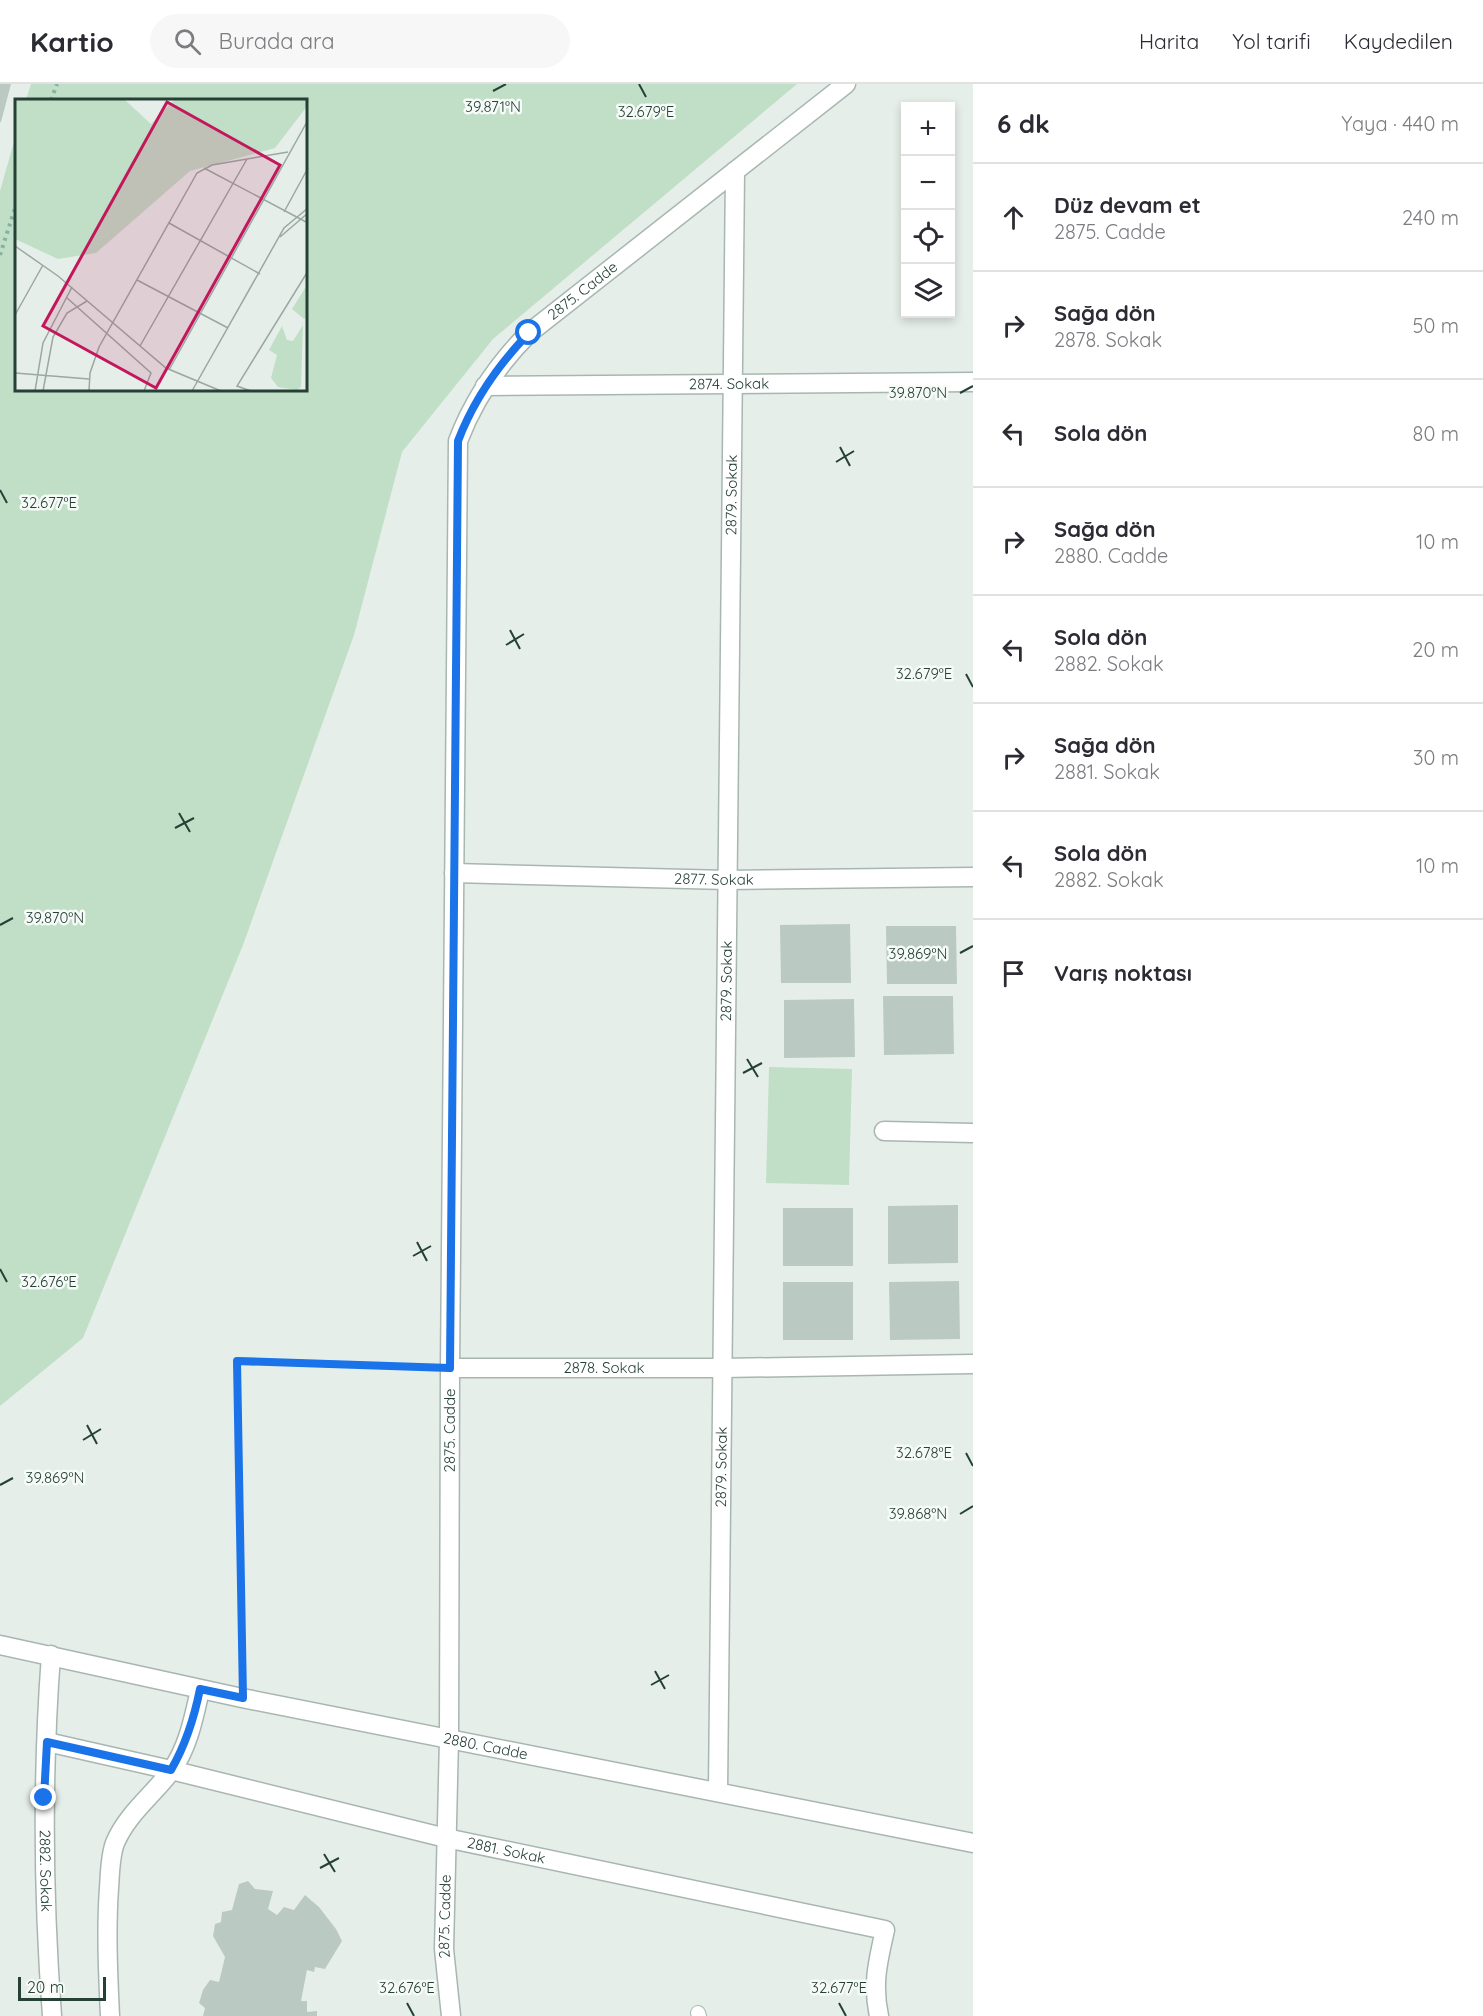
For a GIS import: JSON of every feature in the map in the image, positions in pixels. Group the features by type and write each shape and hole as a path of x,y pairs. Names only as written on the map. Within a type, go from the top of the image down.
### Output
{"street":[{"name":"2875. Cadde","path":"451,2016 444,1949 449,1739 458,441 469,412 485,386 506,356 529,333 846,84"},
{"name":"2879. Sokak","path":"718,1791 735,171"},
{"name":"2874. Sokak","path":"485,386 973,382"},
{"name":"2877. Sokak","path":"454,873 728,880 973,877"},
{"path":"884,1131 973,1133"},
{"name":"2878. Sokak","path":"450,1368 723,1368 973,1364"},
{"name":"2880. Cadde","path":"0,1645 243,1698 973,1843"},
{"name":"2882. Sokak","path":"51,1655 44,1798 52,2016"},
{"path":"110,2016 107,1945 110,1870 115,1844 138,1807 171,1770 184,1748 200,1689"},
{"name":"2881. Sokak","path":"47,1742 446,1838 885,1930 875,1973 879,2016"}],"path":[{"path":"51,99 57,84"},
{"path":"0,255 15,208"},
{"path":"243,1698 237,1361 450,1368"}],"green space":[{"path":"31,84 797,84 493,339 402,452 354,635 243,945 83,1338 0,1406 0,191 15,138 15,392 308,392 308,99 26,99"},
{"path":"769,1067 852,1069 849,1185 766,1183"}],"building":[{"path":"0,84 11,84 1,122 0,122"},
{"path":"850,924 851,983 781,983 780,925"},
{"path":"886,926 956,926 957,984 887,984"},
{"path":"883,996 953,996 954,1054 884,1055"},
{"path":"854,999 855,1057 784,1058 784,1000"},
{"path":"958,1205 958,1263 888,1264 888,1206"},
{"path":"783,1208 853,1208 853,1266 783,1266"},
{"path":"959,1281 960,1339 890,1340 889,1282"},
{"path":"783,1282 853,1282 853,1340 783,1340"},
{"path":"248,1881 255,1889 273,1891 268,1909 277,1915 284,1907 294,1910 305,1895 319,1907 336,1929 342,1941 325,1969 315,1967 314,1972 307,1970 301,2001 307,2001 307,2012 317,2011 317,2016 203,2016 205,2008 199,2003 203,1990 210,1980 219,1982 225,1957 213,1936 215,1924 221,1922 222,1912 232,1910 239,1884"}],"route":[{"path":"44,1798 47,1742 171,1770 184,1748 200,1689 243,1698 237,1361 450,1368 458,441 469,412 485,386 506,356 529,333"}]}
